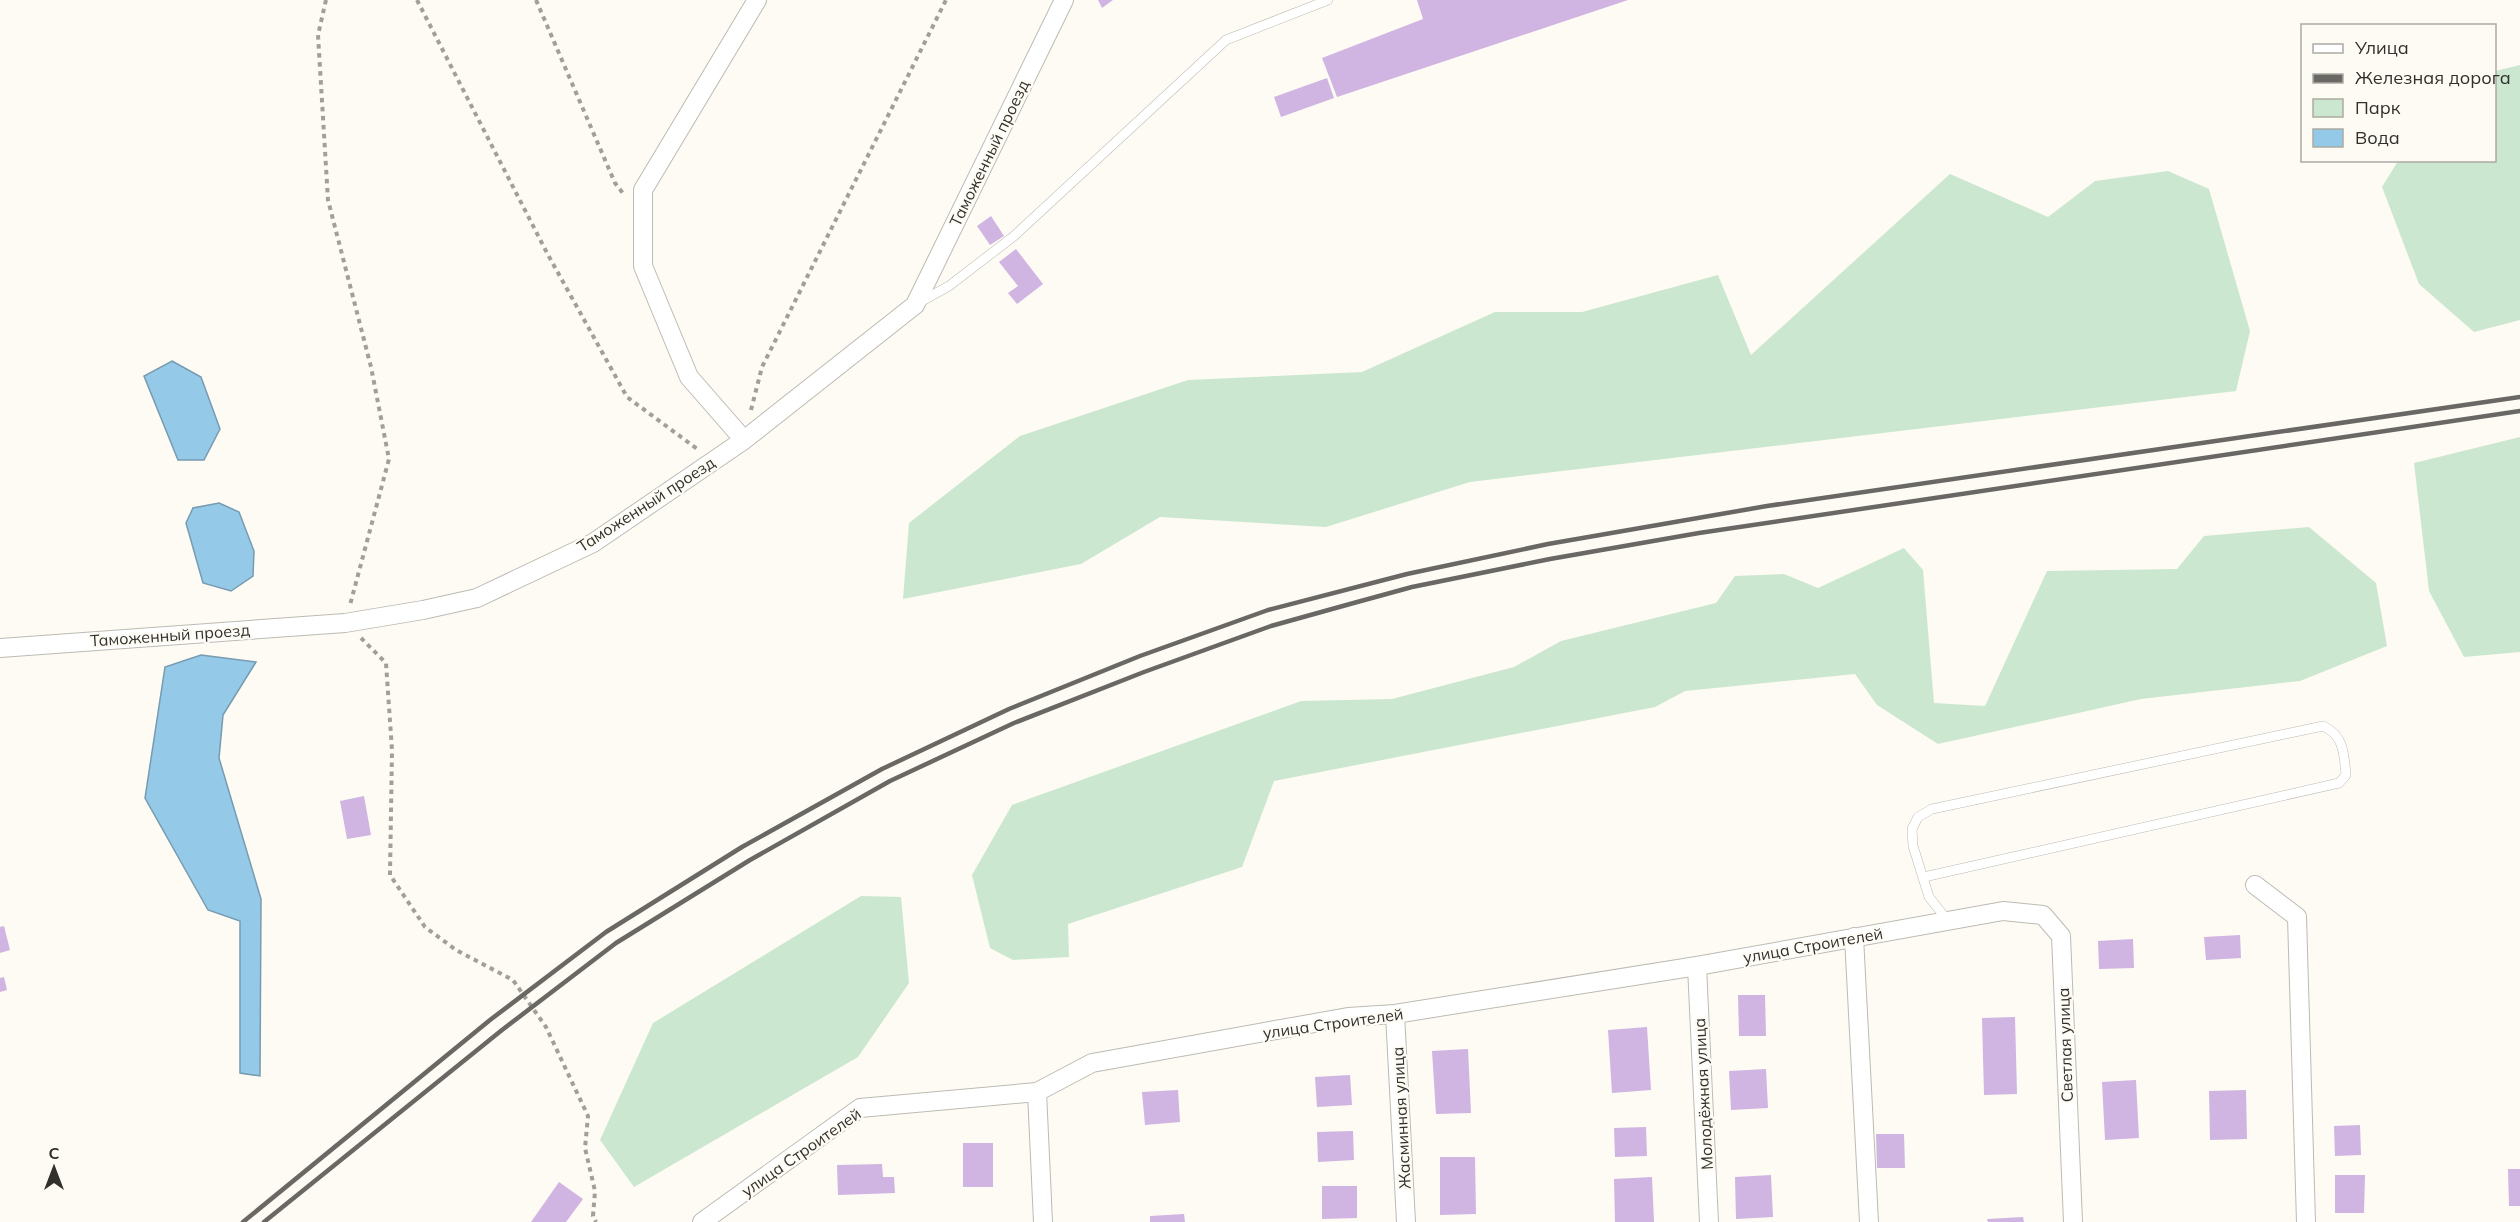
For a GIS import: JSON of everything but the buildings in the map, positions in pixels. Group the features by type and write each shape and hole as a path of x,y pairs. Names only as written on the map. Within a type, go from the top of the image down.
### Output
{"street":[{"path":"744,440 689,377 643,266 643,190 757,0"},
{"name":"Таможенный проезд","path":"0,648 345,622 477,598 593,543 744,440 915,305 1064,0"},
{"path":"2255,885 2297,917 2306,1222"},
{"name":"улица Строителей","path":"702,1222 860,1108 1037,1092 1092,1063 1348,1017 1395,1014 1697,966 2003,911"},
{"name":"Светлая улица","path":"2003,911 2043,915 2061,936 2073,1222"},
{"path":"1854,938 1869,1222"},
{"name":"Молодёжная улица","path":"1697,966 1709,1222"},
{"name":"Жасминная улица","path":"1395,1014 1406,1222"},
{"path":"1037,1092 1043,1222"}],"lane":[{"path":"915,305 949,286 1014,236 1226,40 1328,0"},
{"path":"1924,877 2339,783 2346,775 2342,743 2332,730 2323,726 1932,809 1918,817 1912,830 1913,846 1929,897 1948,921"}],"path":[{"path":"326,0 318,35 328,200 371,367 389,459 345,622 386,663 392,750 390,874 425,927 456,950 513,980 546,1027 588,1116 585,1148 595,1191 593,1216 596,1222"},
{"path":"417,0 547,253 627,397 712,460"},
{"path":"536,0 615,183 643,221"},
{"path":"744,440 762,367 946,0"}],"green space":[{"path":"2520,65 2520,320 2474,332 2419,284 2382,187 2397,162 2496,162 2496,71"},
{"path":"2168,171 2209,189 2250,331 2236,391 1470,482 1326,527 1160,517 1081,564 903,599 909,523 1020,436 1188,380 1362,372 1495,312 1582,312 1718,275 1751,355 1950,174 2048,217 2095,181"},
{"path":"2520,437 2520,652 2464,657 2429,591 2414,463"},
{"path":"2309,527 2376,583 2387,646 2300,681 2141,699 1938,744 1877,705 1855,674 1685,691 1655,707 1274,781 1242,867 1068,924 1069,957 1013,960 990,948 972,875 1012,805 1301,701 1392,699 1514,667 1561,641 1716,603 1735,576 1784,574 1818,588 1904,548 1923,570 1934,703 1985,706 2047,571 2177,569 2204,536"},
{"path":"861,896 901,897 909,983 858,1057 634,1187 600,1140 653,1023"}],"water":[{"path":"172,361 201,377 220,429 204,460 178,460 144,376"},
{"path":"219,503 239,512 254,551 253,576 231,591 203,583 186,523 193,508"},
{"path":"201,655 256,662 223,715 219,758 261,899 260,1076 240,1073 240,921 208,910 145,798 165,667"}],"railway":[{"path":"243,1222 490,1020 606,932 742,847 882,769 1009,709 1140,656 1268,610 1407,574 1548,544 1767,506 2520,397"},
{"path":"264,1222 502,1030 616,943 750,860 890,781 1014,723 1144,672 1271,626 1412,587 1550,559 1699,533 2520,411"}]}
